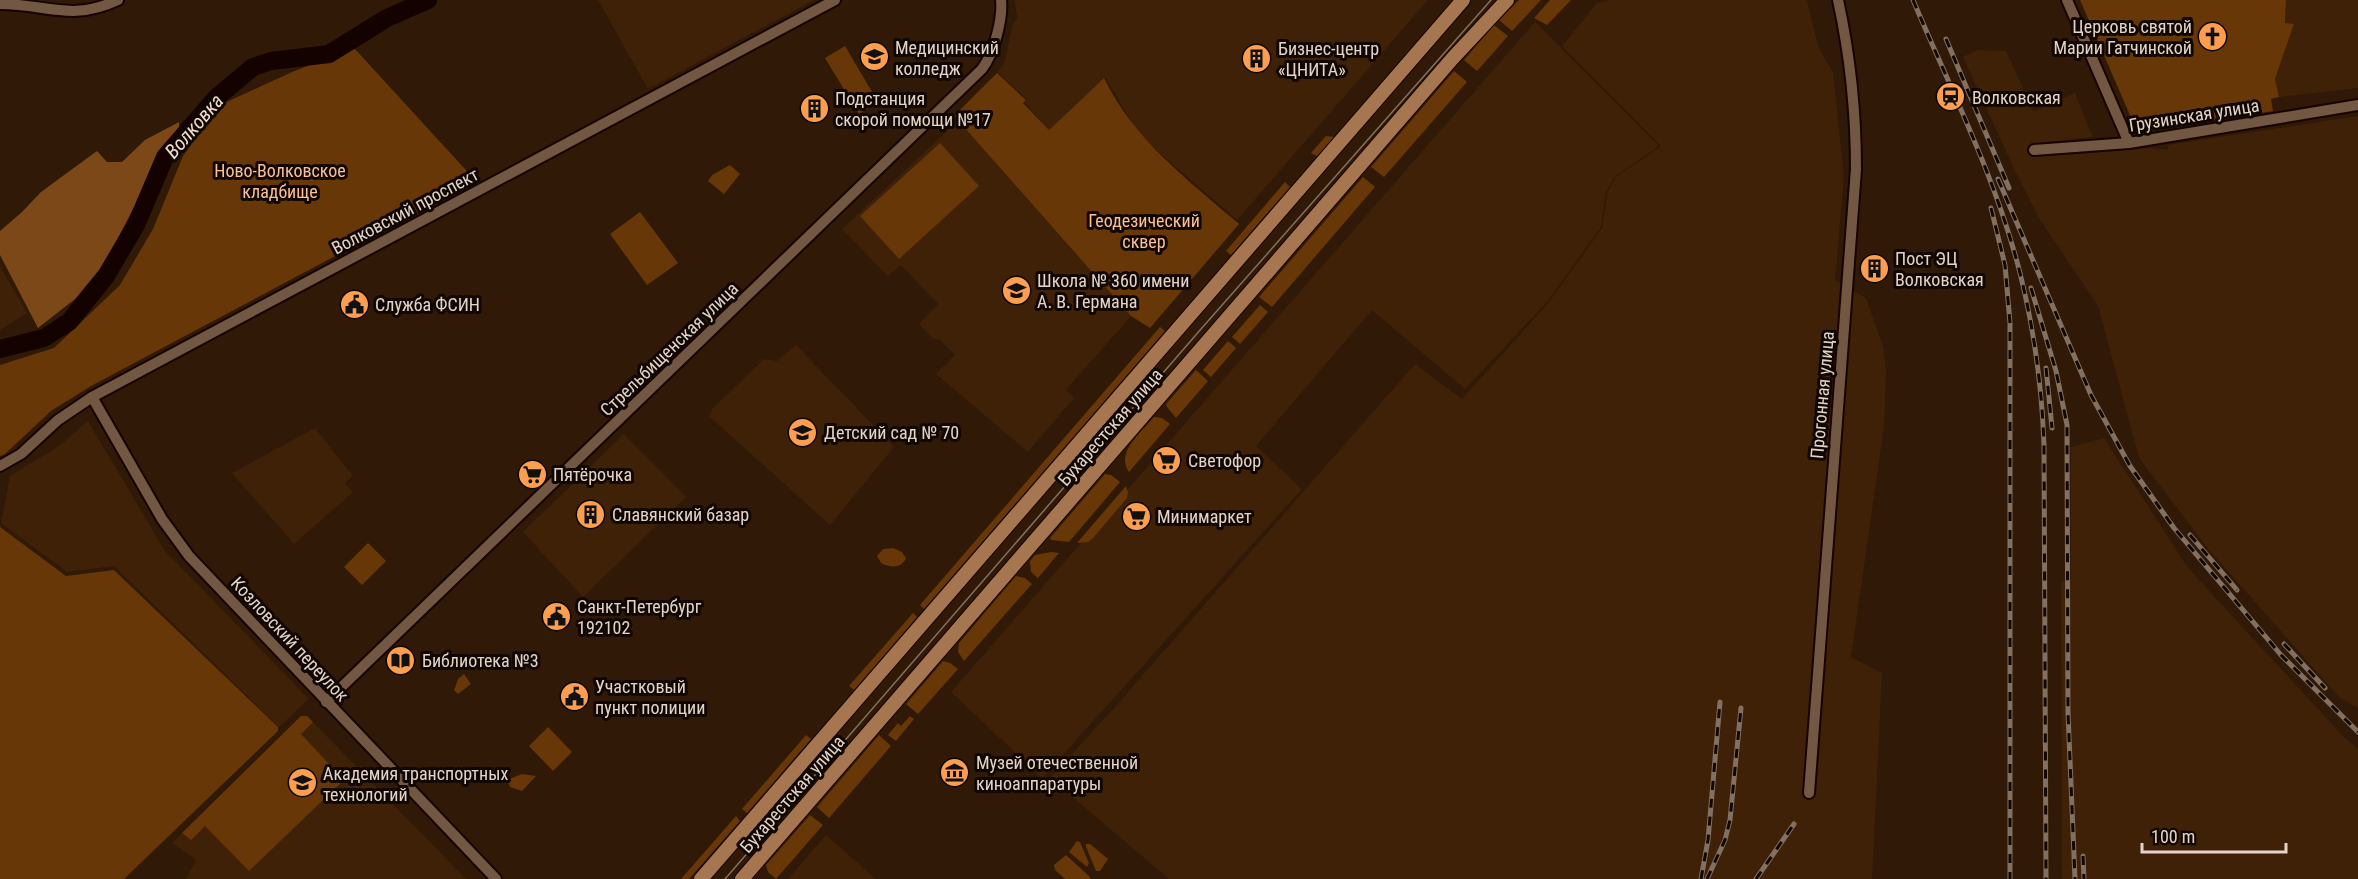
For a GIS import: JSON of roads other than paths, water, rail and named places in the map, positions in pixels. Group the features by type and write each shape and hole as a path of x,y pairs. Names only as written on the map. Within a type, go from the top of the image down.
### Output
{"main road":[{"name":"Бухарестская улица","path":"701,879 1463,0"},
{"name":"Бухарестская улица","path":"742,879 1452,59 1507,0"}],"street":[{"path":"0,4 79,12 118,0"},
{"name":"Волковский проспект","path":"0,466 21,454 58,420 92,397 836,0"},
{"name":"Стрельбищенская улица","path":"326,702 982,69 989,57 1000,22 1001,0"},
{"name":"Прогонная улица","path":"1809,793 1856,169 1856,144 1845,37 1838,0"},
{"path":"2067,0 2129,143"},
{"name":"Грузинская улица","path":"2034,150 2129,143 2358,105"},
{"name":"Козловский переулок","path":"92,397 178,543 326,702 496,879"}],"waterway":[{"name":"Волковка","path":"0,349 44,338 69,322 106,276 136,225 165,157 216,98 253,67 271,61 329,54 387,18 428,0"}],"tram line":[{"path":"725,879 1201,329 1491,0"}],"railway":[{"path":"1913,0 1999,203 2020,273 2036,358 2044,445 2046,879"},
{"path":"1946,39 2009,188"},
{"path":"1998,179 2091,395 2130,466 2174,528 2281,655 2358,732"},
{"path":"1991,208 2005,265 2010,323 2010,879"},
{"path":"2031,288 2056,371 2067,425 2068,713 2075,879"},
{"path":"2046,368 2052,428"},
{"path":"2190,535 2237,590"},
{"path":"2284,644 2325,688"},
{"path":"1701,879 1708,840 1720,702"},
{"path":"1707,879 1725,840 1730,820 1741,708"},
{"path":"1756,879 1794,824"},
{"path":"2083,856 2084,879"}],"place":[{"name":"Церковь святой Марии Гатчинской","path":"2213,36"},
{"name":"Медицинский колледж","path":"874,57"},
{"name":"Бизнес-центр «ЦНИТА»","path":"1257,58"},
{"name":"Волковская","path":"1951,97"},
{"name":"Подстанция скорой помощи №17","path":"814,108"},
{"name":"Пост ЭЦ Волковская","path":"1874,268"},
{"name":"Школа № 360 имени А. В. Германа","path":"1016,290"},
{"name":"Служба ФСИН","path":"354,304"},
{"name":"Детский сад № 70","path":"803,432"},
{"name":"Светофор","path":"1167,460"},
{"name":"Пятёрочка","path":"532,474"},
{"name":"Славянский базар","path":"591,514"},
{"name":"Минимаркет","path":"1136,516"},
{"name":"Санкт-Петербург 192102","path":"556,616"},
{"name":"Библиотека №3","path":"401,660"},
{"name":"Участковый пункт полиции","path":"574,696"},
{"name":"Музей отечественной киноаппаратуры","path":"955,772"},
{"name":"Академия транспортных технологий","path":"302,783"}],"park label":[{"name":"Ново-Волковское кладбище","path":"280,180"},
{"name":"Геодезический сквер","path":"1144,230"}]}
